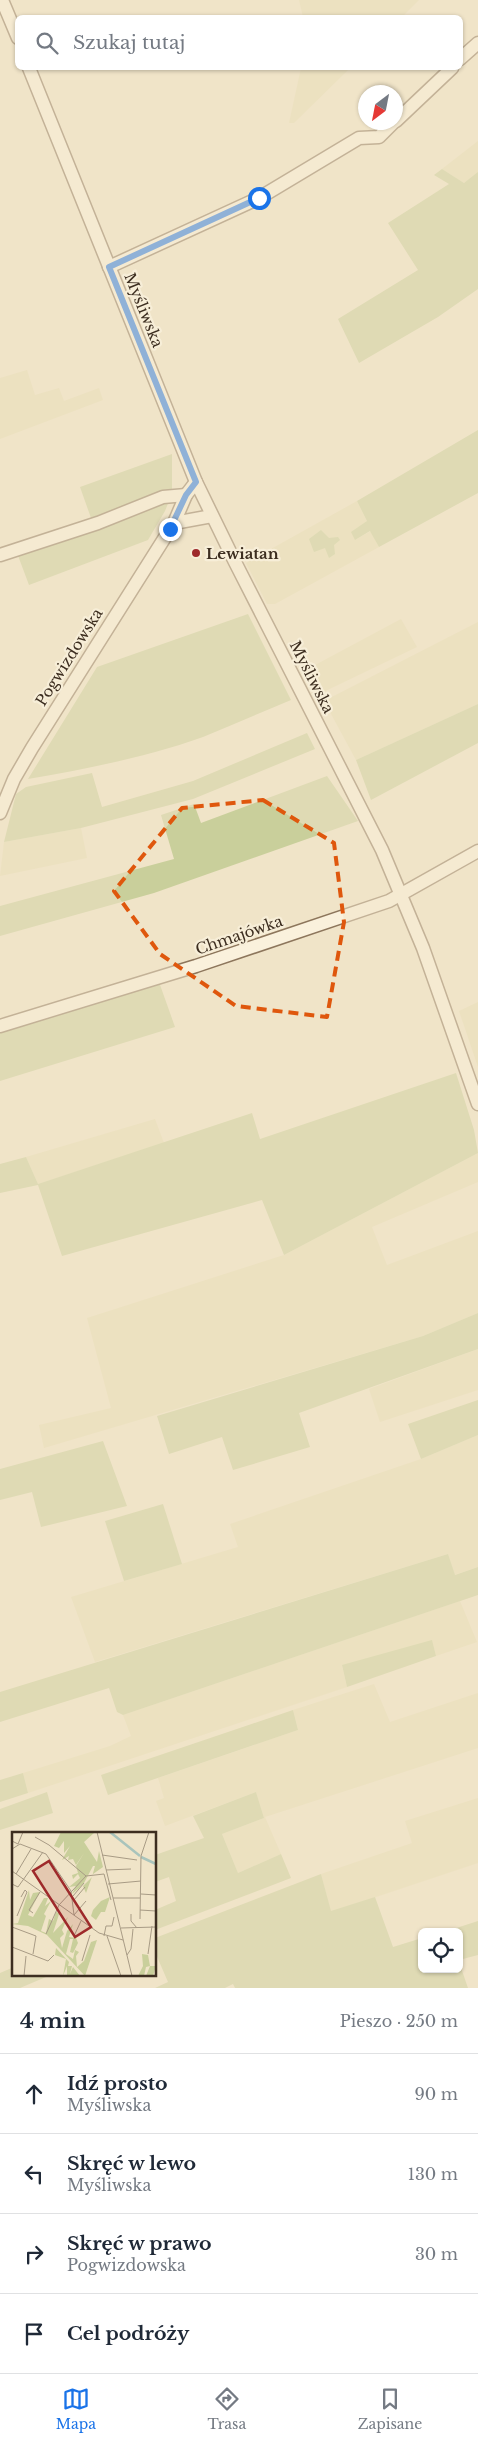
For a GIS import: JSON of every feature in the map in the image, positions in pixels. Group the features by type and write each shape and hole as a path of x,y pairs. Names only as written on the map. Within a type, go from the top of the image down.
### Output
{"street":[{"path":"2,0 15,31"},
{"path":"463,56 478,42"},
{"name":"Myśliwska","path":"31,70 196,482 382,850 402,894 478,1104"},
{"name":"Myśliwska","path":"403,114 450,70"},
{"name":"Myśliwska","path":"109,267 259,198 359,138 379,137 386,130"},
{"name":"Pogwizdowska","path":"0,813 22,763 174,523 186,495 196,482"},
{"path":"0,555 98,523 163,497 186,495"},
{"path":"174,523 212,516"},
{"name":"Chmajówka","path":"0,1026 214,960 389,901 478,851"}],"highlighted area":[{"path":"263,800 334,843 344,922 327,1017 236,1006 160,954 114,891 182,808"}],"shaded area":[{"path":"299,0 419,0 404,15 303,15"},
{"path":"301,70 348,70 294,123 289,123"},
{"path":"478,141 478,173 464,183 442,169"},
{"path":"27,370 35,395 59,388 64,401 99,388 103,400 0,439 0,378"},
{"path":"357,501 367,521 355,540 371,531 379,547 275,604 267,604 246,563"},
{"path":"401,619 417,647 315,696 302,672"},
{"path":"478,622 478,704 356,760 324,701"},
{"path":"81,828 87,858 0,876 4,842"},
{"path":"478,1002 478,1067 459,1011"},
{"path":"155,1119 164,1143 38,1184 26,1157"},
{"path":"478,1153 478,1182 372,1227 387,1265 478,1231 478,1313 423,1336 44,1448 39,1425 111,1408 87,1318 284,1255"},
{"path":"478,1349 478,1390 380,1422 369,1389"},
{"path":"478,1435 478,1567 454,1575 448,1554 95,1662 71,1597 238,1547 230,1524 421,1459"},
{"path":"460,1601 477,1642 436,1656 432,1641 342,1666 347,1687 28,1793 23,1773 110,1746 131,1736 123,1715"},
{"path":"374,1684 390,1722 478,1693 478,1748 265,1817 281,1854 238,1873 222,1834 264,1818 256,1792 165,1826 156,1801 164,1798 158,1778 298,1730 293,1710"},
{"path":"478,1798 478,1863 331,1912 321,1874 412,1843 405,1821"}],"green space":[{"path":"442,169 464,183 478,172 478,289 438,317 359,363 338,319 418,270 388,223 449,184 434,175"},
{"path":"478,430 478,493 379,547 370,531 355,540 351,532 367,521 357,501"},
{"path":"172,454 172,489 91,518 80,487"},
{"path":"169,501 148,540 29,585 17,553"},
{"path":"321,530 329,538 338,537 340,540 334,545 335,554 329,558 325,548 314,552 309,539"},
{"path":"248,614 291,700 203,737 160,751 116,762 28,779 97,667"},
{"path":"478,704 478,743 371,800 356,760"},
{"path":"307,733 315,749 193,799 81,828 4,842 16,794 26,787 92,773 102,807 193,781"},
{"path":"327,776 358,821 154,893 0,936 0,906 174,859 161,815 194,804 201,823"},
{"path":"159,982 175,1027 0,1081 0,1030"},
{"path":"456,1073 474,1130 478,1153 284,1255 262,1200 62,1256 38,1185 0,1193 0,1164 26,1157 38,1184 252,1113 260,1139"},
{"path":"478,1313 478,1349 299,1413 310,1447 233,1470 222,1437 169,1454 157,1416 423,1336"},
{"path":"478,1400 478,1435 421,1459 408,1424"},
{"path":"103,1441 127,1506 41,1527 32,1492 0,1500 0,1469"},
{"path":"163,1504 182,1564 124,1581 105,1521"},
{"path":"448,1554 455,1575 478,1567 478,1595 123,1715 117,1712 109,1688 0,1722 0,1692"},
{"path":"432,1640 436,1656 347,1687 342,1665"},
{"path":"293,1710 298,1730 108,1795 101,1775"},
{"path":"23,1773 28,1793 0,1802 0,1780"},
{"path":"47,1792 53,1813 0,1830 0,1809"},
{"path":"256,1792 264,1818 222,1834 238,1873 281,1854 291,1878 156,1930 156,1910 176,1901 169,1877 156,1882 156,1855 204,1838 193,1816"},
{"path":"321,1874 331,1911 375,1897 393,1947 418,1939 418,1973 463,1973 468,1988 235,1988 233,1984 225,1988 155,1988 168,1982 156,1954 156,1938"},
{"path":"478,1921 478,1955 463,1959 463,1928 456,1928"},
{"path":"12,1968 12,1976 48,1976 20,1988 0,1988 0,1973"}],"place":[{"name":"Lewiatan","path":"196,553"}],"route":[{"path":"170,529 186,495 196,482 109,267 259,198"}]}
